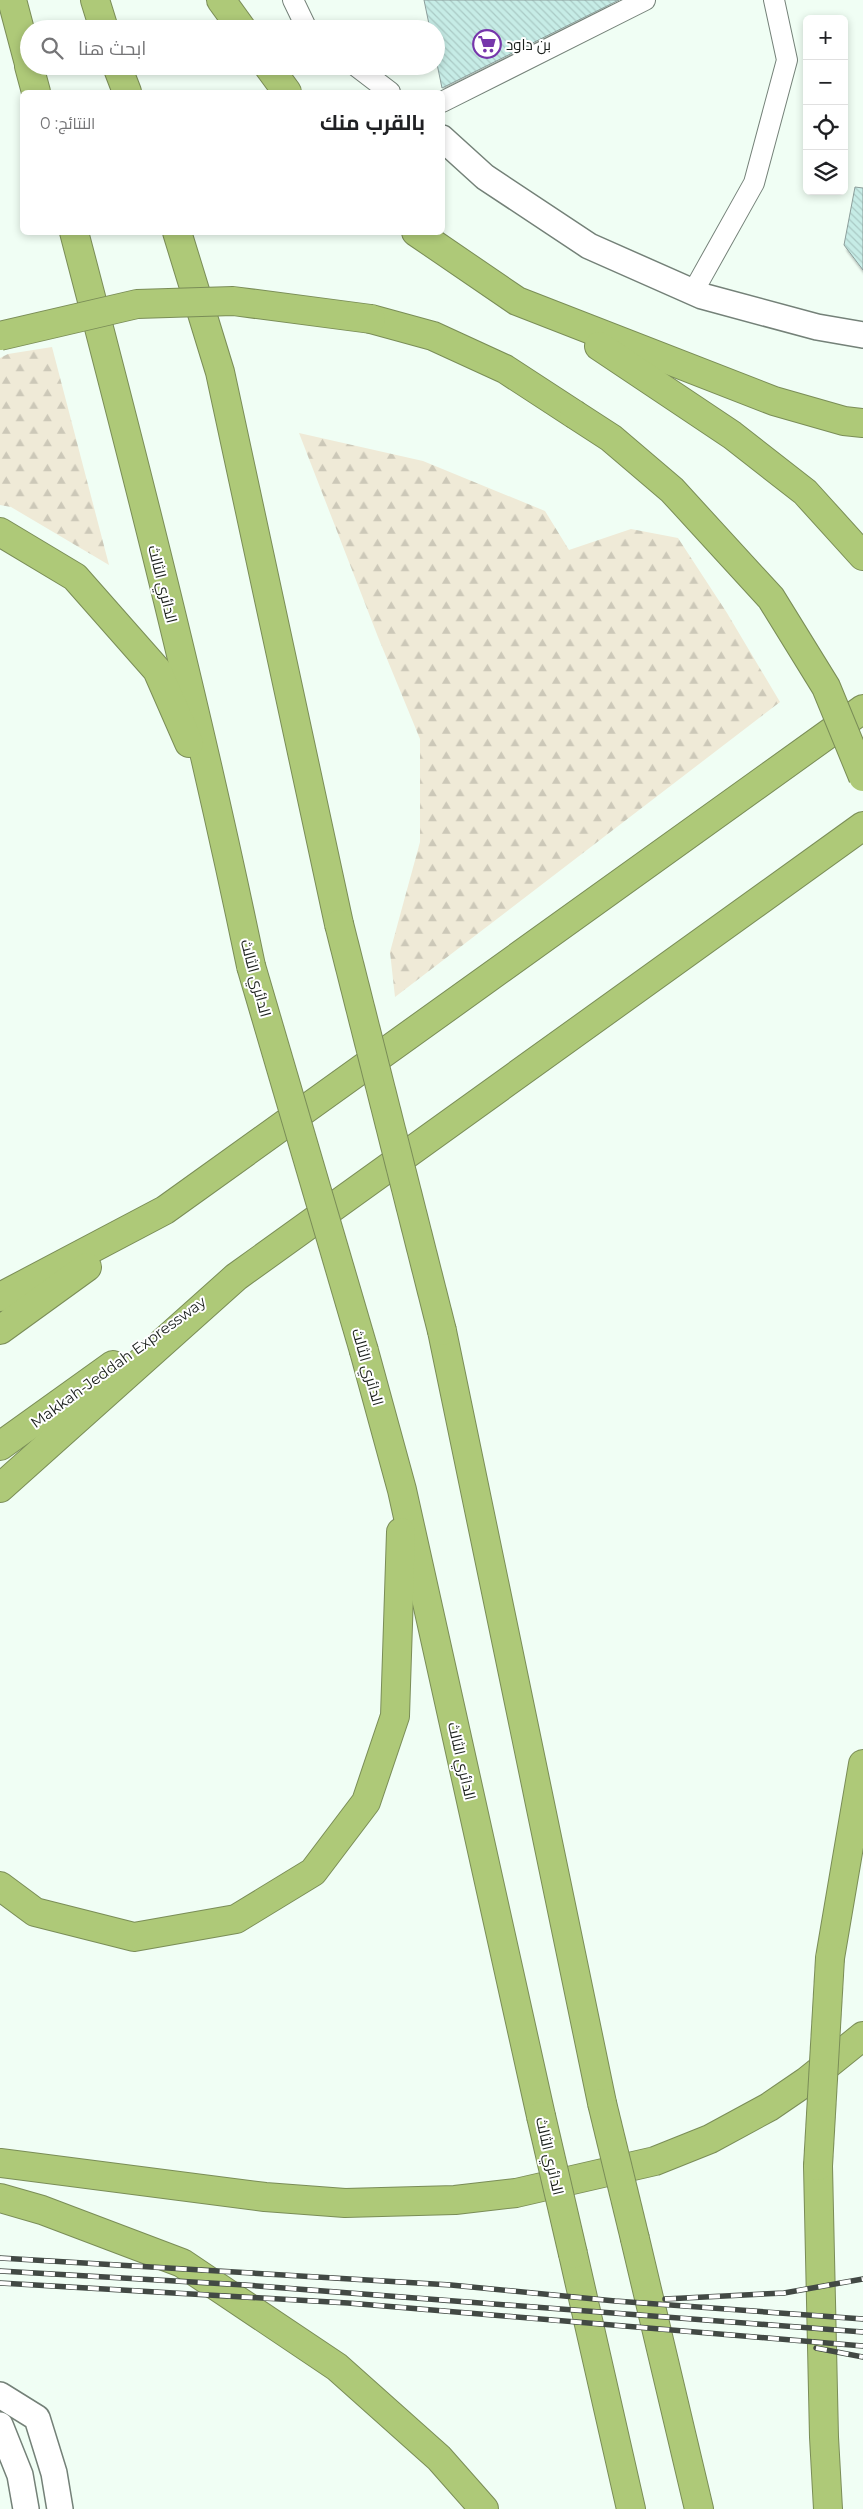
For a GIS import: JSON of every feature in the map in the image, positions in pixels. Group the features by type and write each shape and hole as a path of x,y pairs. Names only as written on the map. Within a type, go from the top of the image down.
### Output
{"highway":[{"path":"12,0 20,31"},
{"path":"95,0 101,20"},
{"path":"221,0 235,20"},
{"path":"32,75 35,90"},
{"path":"121,75 126,90"},
{"path":"275,75 286,90"},
{"name":"الدائري الثالث","path":"75,235 114,385 219,812 251,966 364,1351 402,1490 572,2254 631,2509"},
{"path":"178,235 220,372 339,924 442,1331 602,2103 699,2509"},
{"path":"420,235 518,301 559,319 774,400 844,421 863,423"},
{"path":"0,336 137,304 233,302 371,319 433,336 505,369 610,438 672,490 771,598 826,687 863,777"},
{"path":"559,319 732,435 806,492 863,556"},
{"path":"0,532 75,577 157,670 219,812"},
{"path":"0,1330 863,708"},
{"path":"0,1488 236,1277 863,826"},
{"path":"0,1297 164,1210"},
{"name":"Makkah-Jeddah Expressway","path":"0,1446 236,1277"},
{"path":"0,1886 35,1912 134,1937 236,1919 313,1872 366,1802 395,1716 402,1490"},
{"path":"828,2509 824,2436 818,2166 830,1958 863,1764"},
{"path":"0,2163 265,2197 345,2203 455,2200 516,2193 655,2162 710,2139 769,2106 807,2081 863,2036"},
{"path":"0,2198 42,2210 182,2263 337,2367 440,2458 484,2509"}],"street":[{"path":"293,0 303,20"},
{"path":"445,100 646,0"},
{"path":"693,292 754,182 788,60 774,0"},
{"path":"368,75 387,90"},
{"path":"445,141 485,177 588,246 693,292 817,327 863,335"},
{"path":"0,2394 37,2418 54,2473 60,2509"},
{"path":"0,2425 20,2475 26,2509"}],"green space":[{"path":"52,347 109,565 11,507 0,505 0,358 8,354"},
{"path":"299,433 423,461 545,511 569,550 631,529 678,538 727,613 780,702 395,997 390,952 420,842 420,739 378,637"}],"building":[{"name":"بن داود","path":"424,0 619,0 442,88 439,75 445,75 445,20 428,20"},
{"path":"855,187 863,188 863,270 844,245"}],"railway":[{"path":"0,2258 451,2285 615,2301 863,2319"},
{"path":"0,2271 245,2285 863,2332"},
{"path":"665,2299 784,2293 863,2279"},
{"path":"0,2283 348,2303 863,2346"},
{"path":"816,2348 863,2357"}],"place":[{"name":"بن داود","path":"487,44"}]}
